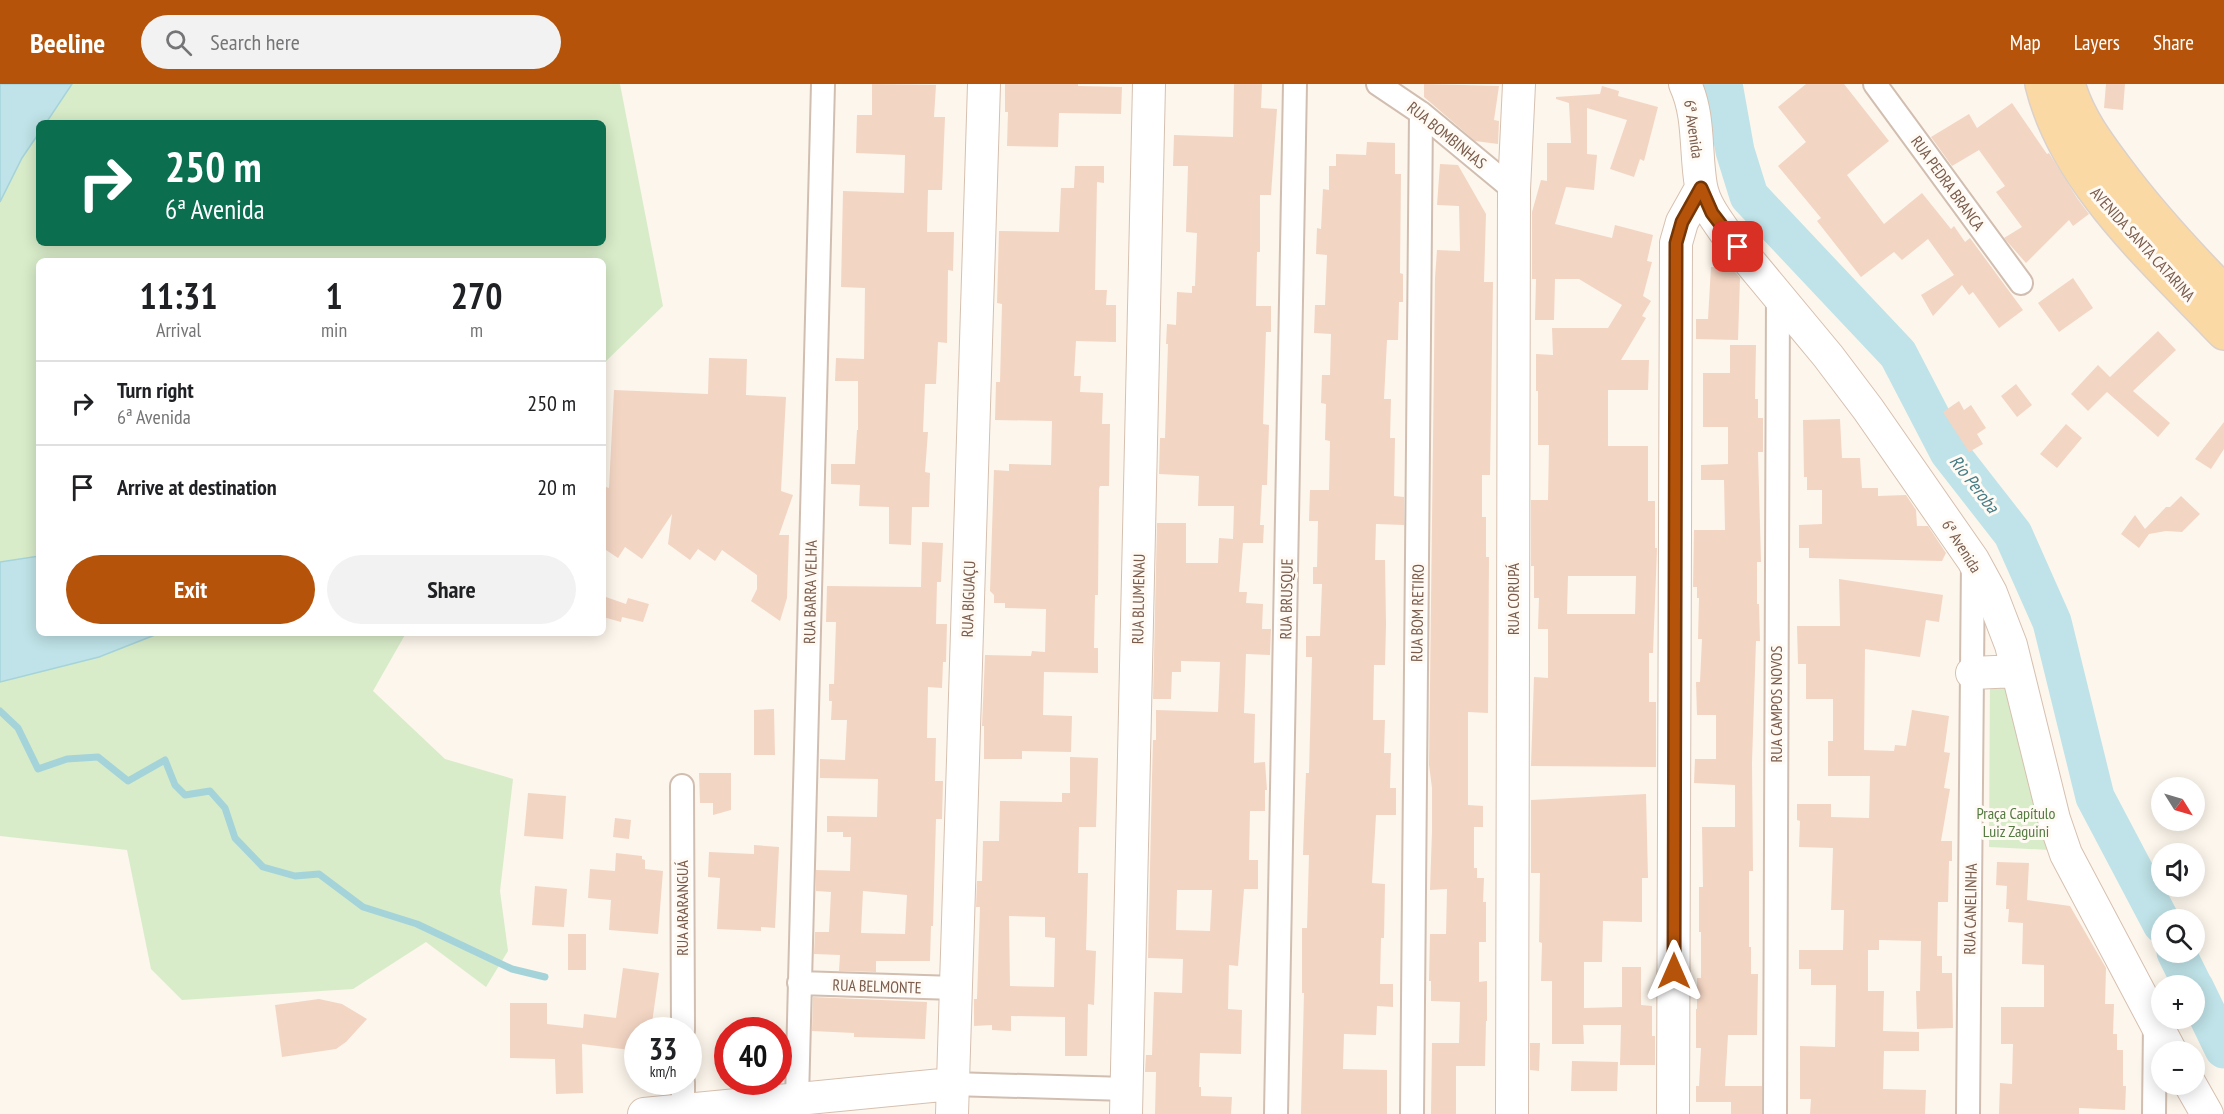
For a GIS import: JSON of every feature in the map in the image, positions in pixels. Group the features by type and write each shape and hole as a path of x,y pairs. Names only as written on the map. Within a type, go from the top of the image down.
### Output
{"main road":[{"name":"AVENIDA SANTA CATARINA","path":"2047,89 2074,103 2087,129 2123,178 2164,228 2224,292"},
{"name":"AVENIDA SANTA CATARINA","path":"2047,89 2062,139 2109,210 2224,333"}],"street":[{"name":"RUA BARRA VELHA","path":"796,1099 823,84"},
{"name":"RUA BIGUAÇU","path":"952,1099 984,84"},
{"name":"RUA BLUMENAU","path":"1126,1102 1149,84"},
{"name":"RUA BRUSQUE","path":"1276,1114 1295,84"},
{"name":"RUA BOMBINHAS","path":"1378,84 1421,113 1514,190"},
{"name":"RUA CORUPÁ","path":"1512,1114 1514,190 1519,84"},
{"name":"6ª Avenida","path":"1685,84 1692,99 1696,120 1701,188 1712,213 1868,410 1973,560 2002,618 2054,819 2066,854 2151,1016"},
{"name":"RUA PEDRA BRANCA","path":"1875,84 2021,283"},
{"name":"RUA BOM RETIRO","path":"1412,1114 1421,113"},
{"path":"1673,1114 1676,243 1682,222 1701,188"},
{"name":"RUA CAMPOS NOVOS","path":"1775,1114 1778,294"},
{"name":"RUA CANELINHA","path":"1968,1114 1973,560"},
{"path":"1972,674 2017,672"},
{"name":"RUA ARARANGUÁ","path":"682,786 683,1017"},
{"name":"RUA BELMONTE","path":"800,983 955,988"},
{"path":"2154,1114 2155,1029"},
{"path":"2196,1095 2207,1114"},
{"path":"644,1114 683,1102 796,1099 1126,1102"}],"green space":[{"path":"72,84 620,84 663,306 606,361 606,258 36,258 36,556 0,562 0,202 22,158 36,137 36,246 606,246 606,120 48,120"},
{"path":"152,636 404,636 373,691 445,759 513,779 500,891 508,951 486,987 426,942 353,989 182,1000 151,969 127,850 0,836 0,682 99,657"},
{"name":"Praça Capítulo Luiz Zaguini","path":"2009,677 2050,850 1989,847 1990,680"}],"water":[{"path":"0,84 72,84 48,120 36,120 36,137 22,158 0,202"},
{"path":"36,556 36,636 152,636 99,657 0,682 0,562"}],"building":[{"path":"872,84 936,85 934,117 945,117 942,190 928,190 927,232 954,232 953,271 948,270 947,343 938,342 936,384 925,384 923,432 928,432 925,472 930,473 929,507 912,507 911,545 889,544 889,507 859,506 860,485 831,484 831,464 855,464 858,430 858,381 835,381 836,358 864,359 865,288 841,287 843,191 904,193 905,155 856,153 857,115 872,115"},
{"path":"1005,84 1078,84 1078,86 1122,87 1121,114 1059,113 1058,147 1007,146 1008,112 1005,112"},
{"path":"1234,84 1262,84 1261,108 1277,109 1271,195 1260,195 1260,252 1257,252 1256,306 1271,306 1271,332 1266,332 1263,424 1269,425 1267,485 1262,485 1260,525 1264,525 1263,543 1243,543 1239,592 1247,592 1246,603 1263,604 1262,629 1271,629 1270,655 1246,654 1244,713 1255,714 1254,763 1265,762 1267,790 1265,790 1265,811 1250,811 1249,860 1258,860 1258,889 1244,889 1238,966 1229,965 1228,1009 1242,1010 1241,1054 1200,1053 1201,1096 1232,1097 1231,1114 1155,1114 1156,1072 1145,1072 1146,1055 1152,1055 1154,992 1182,993 1183,959 1148,958 1153,740 1156,740 1156,710 1218,712 1220,662 1181,661 1181,672 1172,672 1171,699 1153,699 1157,523 1186,523 1186,563 1218,563 1219,538 1233,539 1234,506 1198,506 1199,476 1159,474 1160,438 1165,438 1167,324 1176,325 1177,292 1192,293 1192,286 1195,286 1197,233 1186,232 1188,166 1173,166 1174,135 1233,137","holes":["1177,890 1212,890 1210,931 1176,930"]},
{"path":"1424,84 1499,86 1494,120 1499,121 1498,144 1475,141 1424,97"},
{"path":"1806,84 1844,84 1889,141 1847,175 1884,224 1922,193 1951,229 1954,226 1965,242 1970,238 2023,310 1999,328 1973,292 1969,295 1962,285 1933,316 1921,295 1954,275 1928,239 1902,260 1894,252 1861,277 1817,221 1821,218 1778,166 1806,142 1778,107"},
{"path":"2106,84 2125,84 2123,110 2104,108"},
{"path":"1602,86 1619,91 1618,96 1658,107 1644,161 1640,159 1634,177 1610,169 1627,120 1587,108 1587,154 1597,155 1594,190 1566,187 1555,224 1612,238 1615,225 1653,235 1647,261 1652,262 1643,296 1651,301 1642,316 1646,318 1621,360 1649,360 1648,390 1608,390 1608,446 1648,446 1648,501 1655,501 1655,548 1657,548 1653,653 1649,653 1649,702 1656,702 1656,767 1531,766 1534,677 1548,678 1548,629 1538,629 1539,598 1534,598 1534,566 1531,566 1531,500 1548,500 1549,445 1538,445 1536,354 1553,355 1552,328 1608,328 1622,305 1579,279 1555,279 1554,320 1535,320 1536,279 1532,279 1532,212 1541,180 1547,181 1547,143 1571,143 1569,103 1556,99 1556,97 1600,94","holes":["1568,576 1636,576 1635,614 1567,614"]},
{"path":"2012,103 2047,154 2049,153 2089,214 2073,226 2069,220 2026,263 2004,238 2022,227 1996,192 2005,186 1979,150 1952,166 1931,137 1969,114 1977,128"},
{"path":"1367,142 1395,143 1395,174 1401,174 1400,273 1403,274 1403,302 1399,302 1398,340 1387,340 1384,399 1391,399 1390,438 1395,438 1394,496 1404,497 1404,525 1376,524 1375,560 1385,560 1386,624 1385,665 1374,665 1373,720 1385,720 1384,753 1391,753 1390,788 1396,788 1396,815 1376,815 1372,883 1385,884 1380,984 1393,984 1393,1007 1377,1006 1376,1035 1344,1034 1343,1069 1387,1070 1387,1114 1301,1114 1304,993 1302,993 1302,928 1307,928 1309,855 1303,855 1306,773 1309,773 1312,657 1306,657 1306,636 1320,636 1322,584 1313,584 1313,567 1317,567 1318,521 1309,521 1310,490 1329,490 1330,441 1325,440 1326,404 1321,403 1322,375 1330,375 1331,334 1314,333 1315,305 1325,305 1327,255 1316,254 1317,228 1321,229 1323,189 1329,190 1329,166 1336,166 1336,154 1366,155"},
{"path":"1440,164 1458,165 1486,214 1484,282 1493,282 1490,475 1482,475 1482,517 1486,517 1486,557 1489,557 1488,713 1468,712 1468,805 1483,806 1483,827 1474,827 1474,868 1477,868 1477,878 1484,878 1483,902 1486,902 1486,942 1479,942 1479,982 1487,981 1485,1066 1456,1066 1456,1114 1431,1114 1432,1043 1459,1043 1460,1002 1431,1001 1431,981 1429,981 1430,934 1446,934 1447,889 1430,890 1432,788 1429,765 1435,278 1437,250 1460,251 1459,206 1437,205"},
{"path":"1075,166 1104,166 1104,183 1097,182 1095,290 1107,290 1106,305 1116,305 1116,342 1076,341 1074,376 1081,376 1080,392 1103,393 1102,424 1110,424 1109,486 1100,486 1099,489 1098,595 1095,595 1094,648 1098,648 1098,673 1044,672 1043,715 1072,716 1071,752 1022,751 1022,759 984,759 984,726 982,726 985,655 1031,656 1032,651 1045,652 1046,609 1005,608 1005,603 994,603 994,595 990,591 994,470 1009,471 1009,464 1051,465 1052,421 995,420 996,382 1000,382 1002,304 997,303 999,231 1059,232 1061,188 1074,188"},
{"path":"1711,267 1732,268 1740,278 1738,340 1696,339 1696,319 1708,319"},
{"path":"2073,278 2093,308 2059,332 2038,303"},
{"path":"2158,331 2176,350 2133,391 2170,423 2158,437 2107,392 2088,411 2071,394 2098,365 2110,377"},
{"path":"1730,345 1756,345 1755,399 1758,399 1758,418 1763,418 1763,452 1758,452 1761,562 1757,562 1757,604 1759,604 1760,641 1756,641 1752,762 1753,871 1749,871 1751,974 1758,974 1757,1035 1728,1035 1725,1086 1762,1086 1762,1114 1731,1114 1731,1102 1696,1102 1701,1048 1696,1048 1696,1009 1697,978 1701,978 1699,887 1703,887 1702,827 1735,827 1735,785 1694,783 1695,759 1716,759 1716,715 1697,715 1696,682 1700,682 1702,639 1698,639 1699,598 1697,598 1697,587 1693,587 1694,530 1725,530 1724,480 1701,480 1701,465 1728,464 1728,427 1703,427 1703,373 1730,373"},
{"path":"709,358 747,359 746,395 786,397 781,491 793,495 779,535 789,535 787,598 780,621 751,601 757,589 757,575 722,550 715,561 698,549 690,560 668,544 672,514 642,559 625,547 618,558 606,550 606,487 609,488 614,390 708,394"},
{"path":"2016,384 2032,405 2017,417 2001,396"},
{"path":"1959,401 1964,410 1971,405 1986,428 1977,434 1983,444 1969,452 1943,412"},
{"path":"1840,419 1842,458 1860,458 1862,488 1878,488 1878,496 1906,495 1916,510 1917,526 1928,526 1946,553 1942,561 1809,558 1809,548 1799,548 1799,525 1822,524 1822,490 1807,490 1807,477 1804,477 1803,420"},
{"path":"2224,422 2224,449 2211,469 2195,459"},
{"path":"2066,424 2082,438 2057,468 2040,454"},
{"path":"2181,496 2200,514 2182,532 2166,531 2149,534 2139,548 2121,534 2135,515 2145,529 2166,507 2170,507"},
{"path":"922,542 943,543 941,582 937,582 936,624 947,624 946,662 943,662 942,688 928,687 927,738 936,738 935,781 943,781 942,819 936,819 930,961 876,961 876,972 839,971 840,955 814,954 815,932 829,932 831,892 816,891 816,870 850,871 851,837 843,837 843,832 827,832 827,816 877,817 878,779 820,778 820,759 845,760 847,720 831,720 832,701 829,701 829,684 834,684 836,622 826,622 827,586 921,587","holes":["863,891 907,895 905,934 861,933"]},
{"path":"1839,579 1943,595 1939,622 1926,620 1920,657 1865,649 1864,750 1894,751 1895,745 1906,746 1912,710 1949,716 1944,752 1950,753 1944,788 1950,789 1941,841 1952,841 1952,861 1949,861 1948,902 1938,902 1937,956 1942,956 1942,973 1952,973 1953,1028 1917,1029 1916,991 1920,991 1921,941 1879,940 1879,950 1868,950 1868,991 1884,991 1883,1031 1919,1032 1919,1051 1884,1051 1883,1089 1926,1090 1925,1114 1810,1114 1811,1099 1800,1099 1800,1046 1835,1047 1836,985 1811,985 1811,969 1799,969 1799,950 1843,950 1844,910 1831,910 1833,848 1799,847 1800,821 1797,820 1797,804 1831,804 1831,817 1869,818 1870,776 1828,776 1828,741 1833,741 1833,699 1806,699 1806,664 1798,664 1797,626 1840,626"},
{"path":"606,597 626,604 628,598 649,604 643,622 622,617 621,622 606,618"},
{"path":"774,709 775,755 754,755 754,710"},
{"path":"1070,757 1098,758 1096,827 1079,827 1078,873 1088,873 1086,950 1096,951 1094,1005 1088,1004 1087,1056 1065,1056 1065,1017 1011,1016 1011,1031 992,1030 992,1025 974,1026 980,907 976,907 977,881 982,881 983,841 999,841 1000,801 1062,802 1062,793 1070,793","holes":["1009,916 1045,917 1045,937 1055,938 1054,987 1010,986"]},
{"path":"699,773 731,773 731,810 713,815 713,803 700,803"},
{"path":"528,793 566,796 563,839 524,836"},
{"path":"1646,794 1648,878 1642,878 1642,922 1603,921 1602,962 1584,962 1584,1008 1622,1007 1622,967 1641,967 1641,1005 1652,1006 1655,1065 1620,1065 1621,1025 1583,1025 1584,1044 1552,1044 1552,981 1541,981 1540,873 1531,873 1531,800"},
{"path":"615,818 631,820 629,839 613,837"},
{"path":"754,845 779,847 775,928 761,927 761,931 717,929 720,878 708,877 709,852 754,854"},
{"path":"616,853 642,856 645,860 645,869 663,871 658,934 609,930 611,900 588,898 590,869 615,871"},
{"path":"1997,862 2029,863 2027,900 2070,906 2106,968 2105,1004 2114,1004 2113,1034 2117,1034 2117,1050 2123,1050 2125,1110 2079,1108 2079,1114 1999,1114 2000,1083 2012,1084 2013,1044 2001,1044 2001,1007 2044,1007 2044,965 2022,964 2023,923 2008,922 2007,886 1996,885"},
{"path":"535,886 567,889 564,927 532,925"},
{"path":"568,934 586,934 586,970 568,970"},
{"path":"623,968 659,973 653,1017 624,1017 624,1049 582,1044 583,1093 556,1094 555,1059 510,1058 510,1003 547,1003 547,1024 583,1028 584,1014 616,1018"},
{"path":"813,997 927,1002 925,1039 854,1037 854,1033 812,1031"},
{"path":"319,999 342,1004 367,1019 346,1042 336,1049 282,1057 275,1005"},
{"path":"1530,1043 1540,1043 1539,1071 1530,1070"},
{"path":"1572,1061 1618,1062 1617,1091 1571,1091"}],"waterway":[{"name":"Rio Peroba","path":"1723,84 1735,151 1749,196 1898,354 1949,452 2013,534 2052,622 2095,797 2154,909"},
{"path":"0,711 18,728 38,769 67,759 98,757 128,781 165,760 175,785 185,795 210,791 225,808 235,838 263,867 295,876 319,874 363,907 417,924 512,969 545,977"},
{"name":"Rio Peroba","path":"2182,963 2188,975"},
{"name":"Rio Peroba","path":"2205,1010 2224,1049"}],"route":[{"path":"1674,971 1676,243 1682,222 1701,188 1712,213 1738,247"}]}
